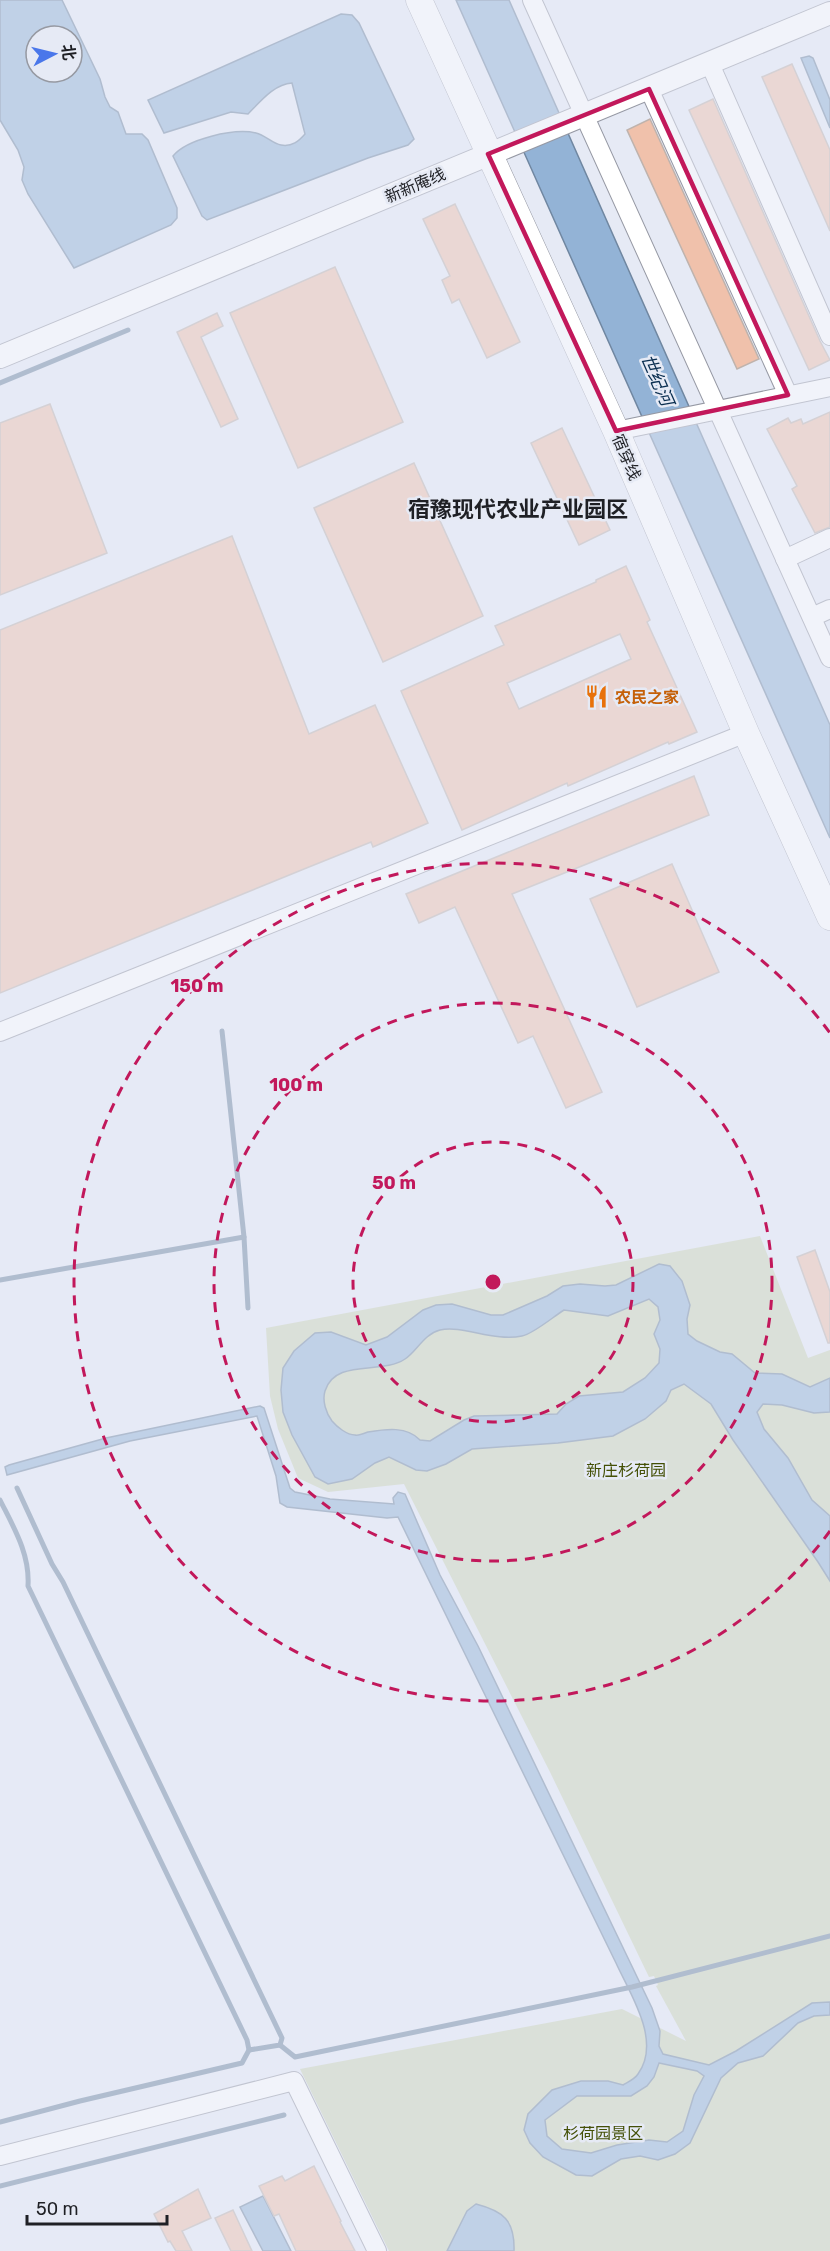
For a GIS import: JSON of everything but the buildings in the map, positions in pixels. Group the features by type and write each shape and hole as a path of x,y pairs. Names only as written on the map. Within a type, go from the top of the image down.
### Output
{"main road":[{"name":"宿穿线","path":"419,0 498,150 627,429 746,733 830,917"}],"street":[{"path":"532,0 580,118 713,412 785,559 830,658"},
{"name":"新新庵线","path":"0,357 498,150 829,17"},
{"path":"710,64 830,336"},
{"path":"649,89 788,395"},
{"path":"627,429 830,387"},
{"path":"785,559 830,538"},
{"path":"812,617 830,609"},
{"path":"0,1032 746,733"},
{"path":"0,2156 294,2081 377,2251"}],"highlighted area":[{"path":"649,89 788,395 616,431 488,154"}],"green space":[{"name":"新庄杉荷园","path":"760,1236 808,1358 830,1350 830,2251 389,2251 300,2069 622,2009 686,2041 656,1986 658,1985 654,1976 649,1977 550,1772 404,1484 328,1492 298,1478 278,1429 270,1396 266,1328"}],"water":[{"path":"0,0 62,0 74,24 24,24 24,84 84,84 84,46 100,79 105,97 110,107 118,112 126,134 142,134 148,140 177,208 177,218 171,225 74,268 28,194 22,180 24,167 18,150 0,120"},
{"name":"世纪河","path":"456,0 509,0 830,725 830,838"},
{"path":"341,14 352,15 359,23 414,139 408,145 368,158 207,220 202,216 173,156 200,140 236,132 256,133 281,145 295,143 305,134 292,83 273,90 248,114 231,112 164,133 148,100"},
{"path":"809,56 813,58 830,100 830,128 801,58"},
{"path":"659,1264 670,1266 682,1281 690,1305 687,1319 688,1334 697,1341 720,1352 732,1354 755,1373 782,1374 810,1387 830,1378 830,1412 814,1413 782,1405 763,1404 757,1412 764,1429 788,1458 812,1500 830,1516 830,1581 733,1440 711,1404 684,1384 671,1390 666,1401 645,1419 613,1436 558,1443 472,1449 446,1464 427,1471 416,1470 389,1457 375,1463 352,1479 328,1484 315,1477 292,1435 283,1412 281,1390 283,1368 294,1351 315,1333 331,1332 366,1345 387,1337 423,1310 436,1305 452,1304 491,1315 503,1315 547,1296 563,1286 616,1285","holes":["649,1299 658,1307 660,1320 654,1334 660,1349 659,1363 645,1378 623,1392 579,1396 566,1404 557,1414 474,1416 430,1441 420,1440 409,1432 396,1430 352,1435 332,1421 325,1407 325,1391 330,1381 338,1374 395,1364 409,1356 429,1335 440,1330 459,1330 501,1337 522,1336 532,1332 564,1310 608,1316"]},
{"path":"260,1406 264,1408 290,1488 295,1492 330,1499 394,1504 393,1498 398,1492 405,1494 440,1575 478,1646 652,2008 660,2031 659,2046 663,2054 709,2065 736,2051 812,2003 830,2002 830,2015 814,2016 798,2023 763,2056 738,2063 721,2078 690,2143 675,2154 658,2160 640,2156 621,2159 592,2176 576,2175 543,2157 530,2143 524,2130 528,2114 552,2090 581,2081 608,2081 623,2085 633,2079 645,2061 647,2047 645,2033 629,1989 398,1517 387,1518 287,1507 280,1503 276,1476 257,1416 130,1441 7,1475 5,1467 9,1465 106,1438","holes":["659,2063 697,2071 704,2076 694,2095 683,2131 667,2142 649,2140 617,2145 591,2153 562,2149 547,2136 545,2120 577,2096 631,2096 647,2086 654,2077"]},
{"path":"263,2196 291,2251 263,2251 240,2207"},
{"path":"476,2204 500,2214 510,2224 514,2251 447,2251 467,2211"}],"waterway":[{"path":"0,383 128,330"},
{"path":"222,1031 244,1237 248,1308"},
{"path":"0,1280 244,1237"},
{"path":"17,1488 282,2038 280,2045 249,2050"},
{"path":"0,1500 24,1552 28,1586 247,2040 249,2050 242,2063 0,2122"},
{"path":"280,2045 295,2057 632,1987 830,1936"},
{"path":"0,2186 284,2115"}],"place":[{"name":"农民之家","path":"597,697"}],"district":[{"name":"宿豫现代农业产业园区","path":"518,509"}],"park label":[{"name":"杉荷园景区","path":"603,2133"}]}
